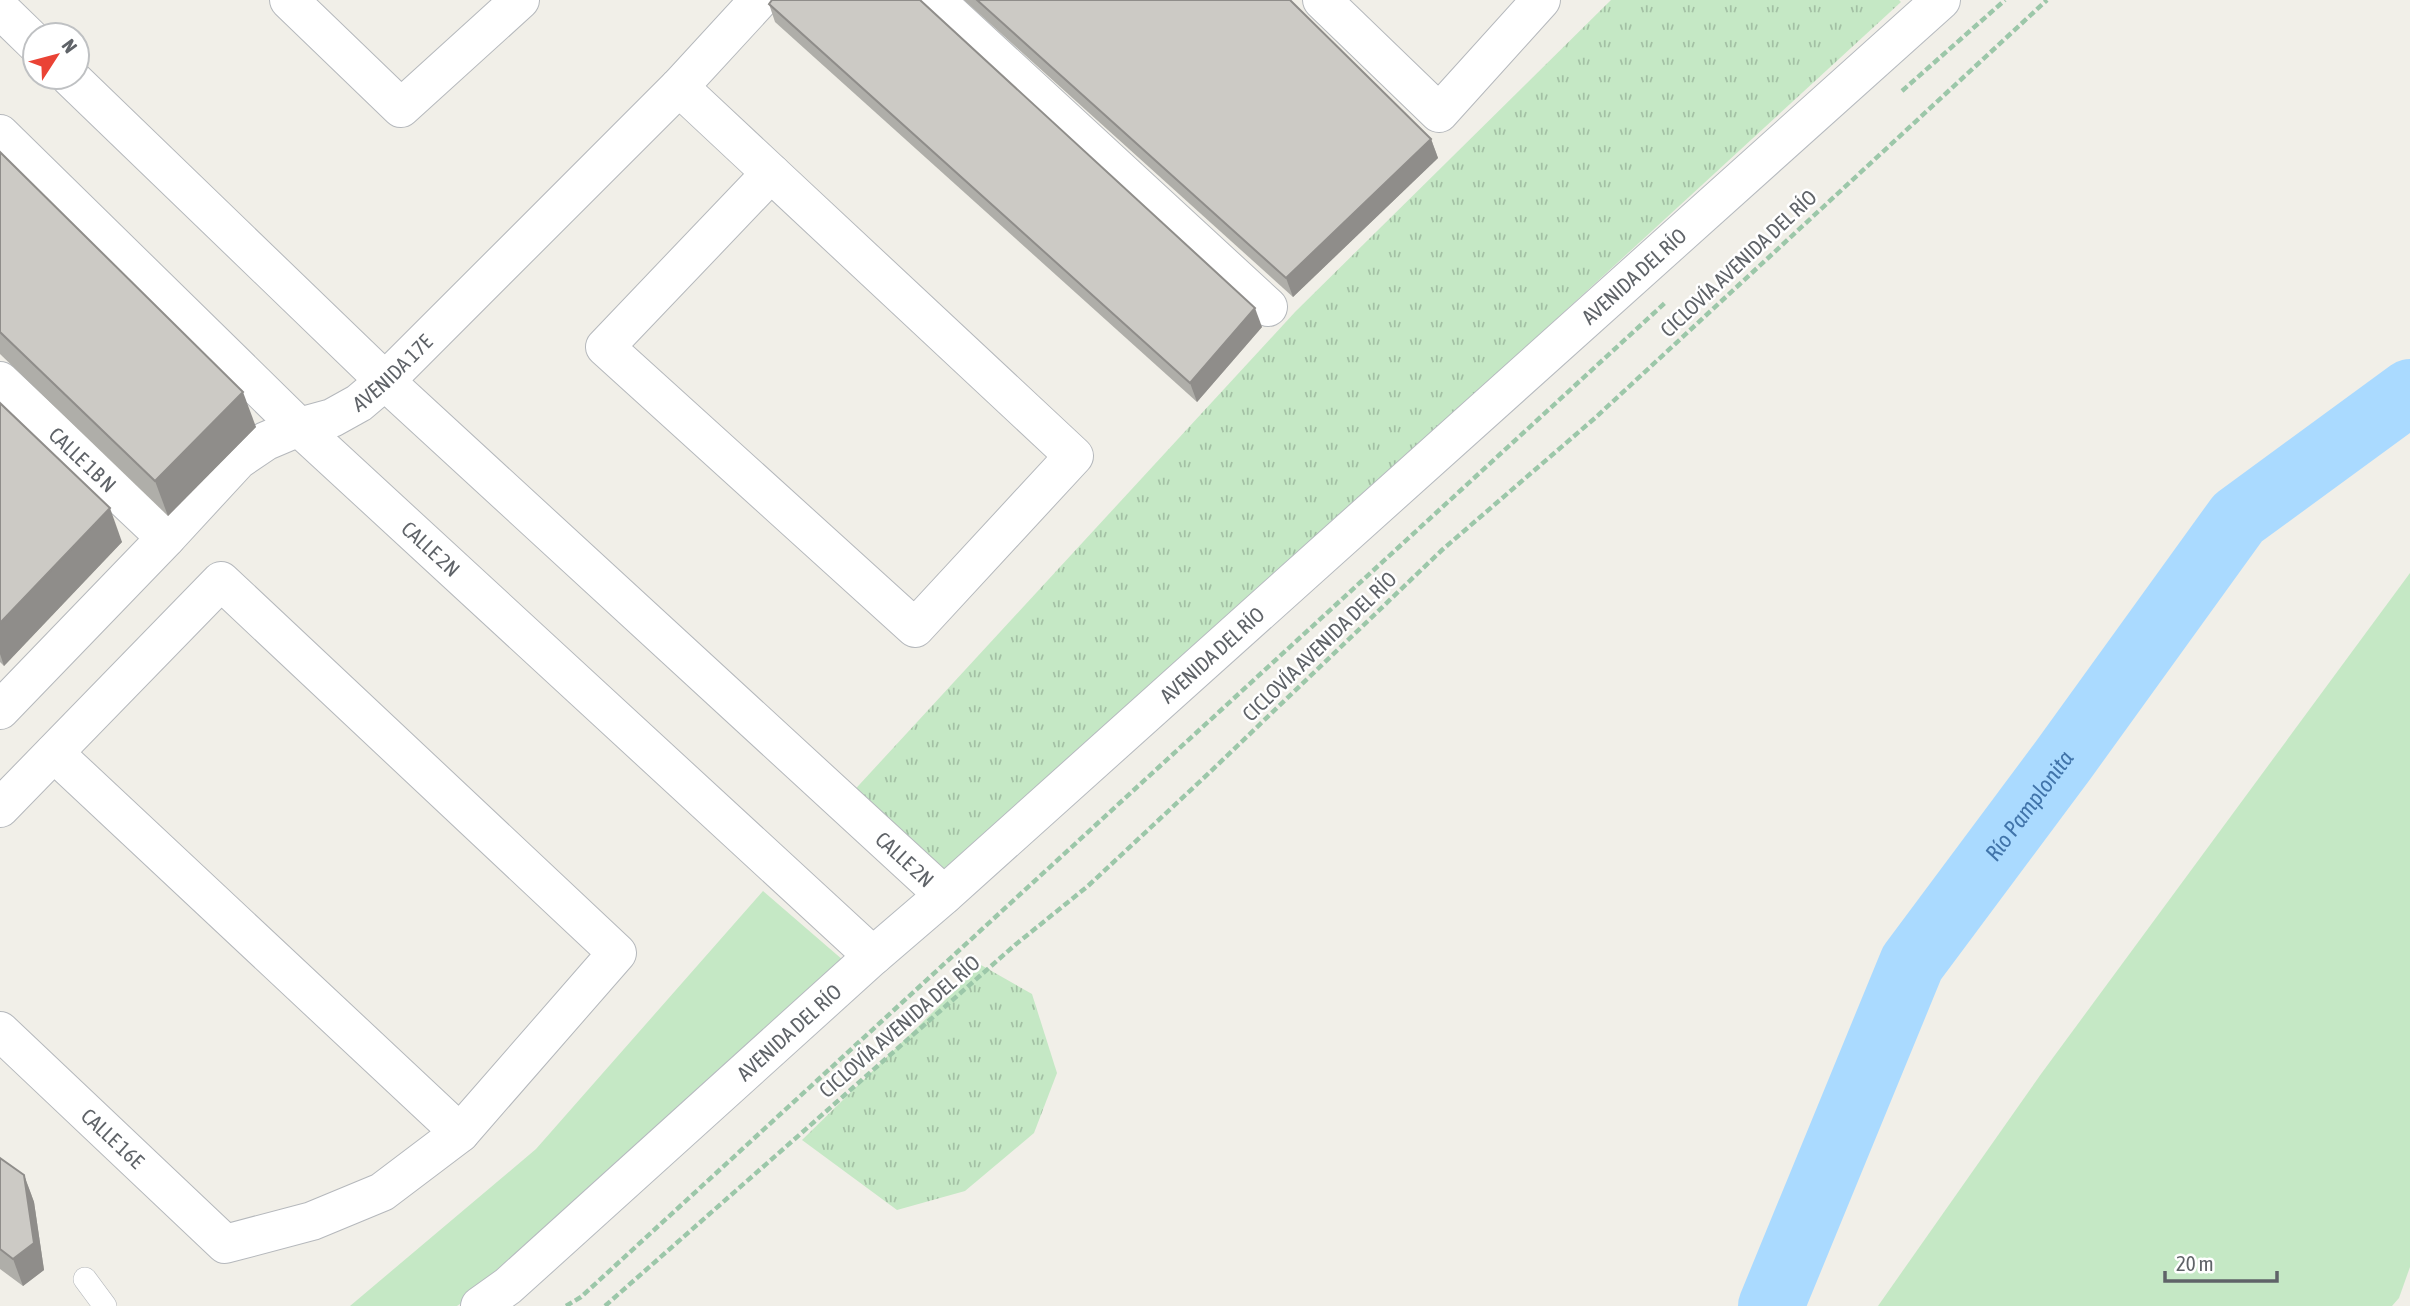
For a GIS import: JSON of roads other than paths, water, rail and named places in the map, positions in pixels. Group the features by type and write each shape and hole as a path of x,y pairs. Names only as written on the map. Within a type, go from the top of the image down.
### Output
{"street":[{"path":"289,0 401,108 520,0"},
{"name":"AVENIDA 17E","path":"0,708 238,460 266,441 341,413 359,403 385,381 679,87 759,0"},
{"path":"934,0 1268,307"},
{"path":"1322,0 1439,113 1541,0"},
{"name":"AVENIDA DEL RÍO","path":"480,1306 508,1286 1941,0"},
{"path":"0,9 21,29"},
{"path":"679,87 1074,456 915,628 605,347 771,173"},
{"name":"CALLE 2N","path":"85,91 385,381 944,895"},
{"name":"CALLE 2N","path":"0,134 299,427 873,956"},
{"name":"CALLE 1B N","path":"0,381 166,538"},
{"path":"0,808 221,580 617,953 460,1133 54,753"},
{"name":"CALLE 16E","path":"0,1031 225,1244 312,1221 382,1192 460,1133"}],"lane":[{"path":"85,1279 105,1306"}],"waterway":[{"name":"Río Pamplonita","path":"1771,1306 1912,963 2238,518 2410,392"}]}
